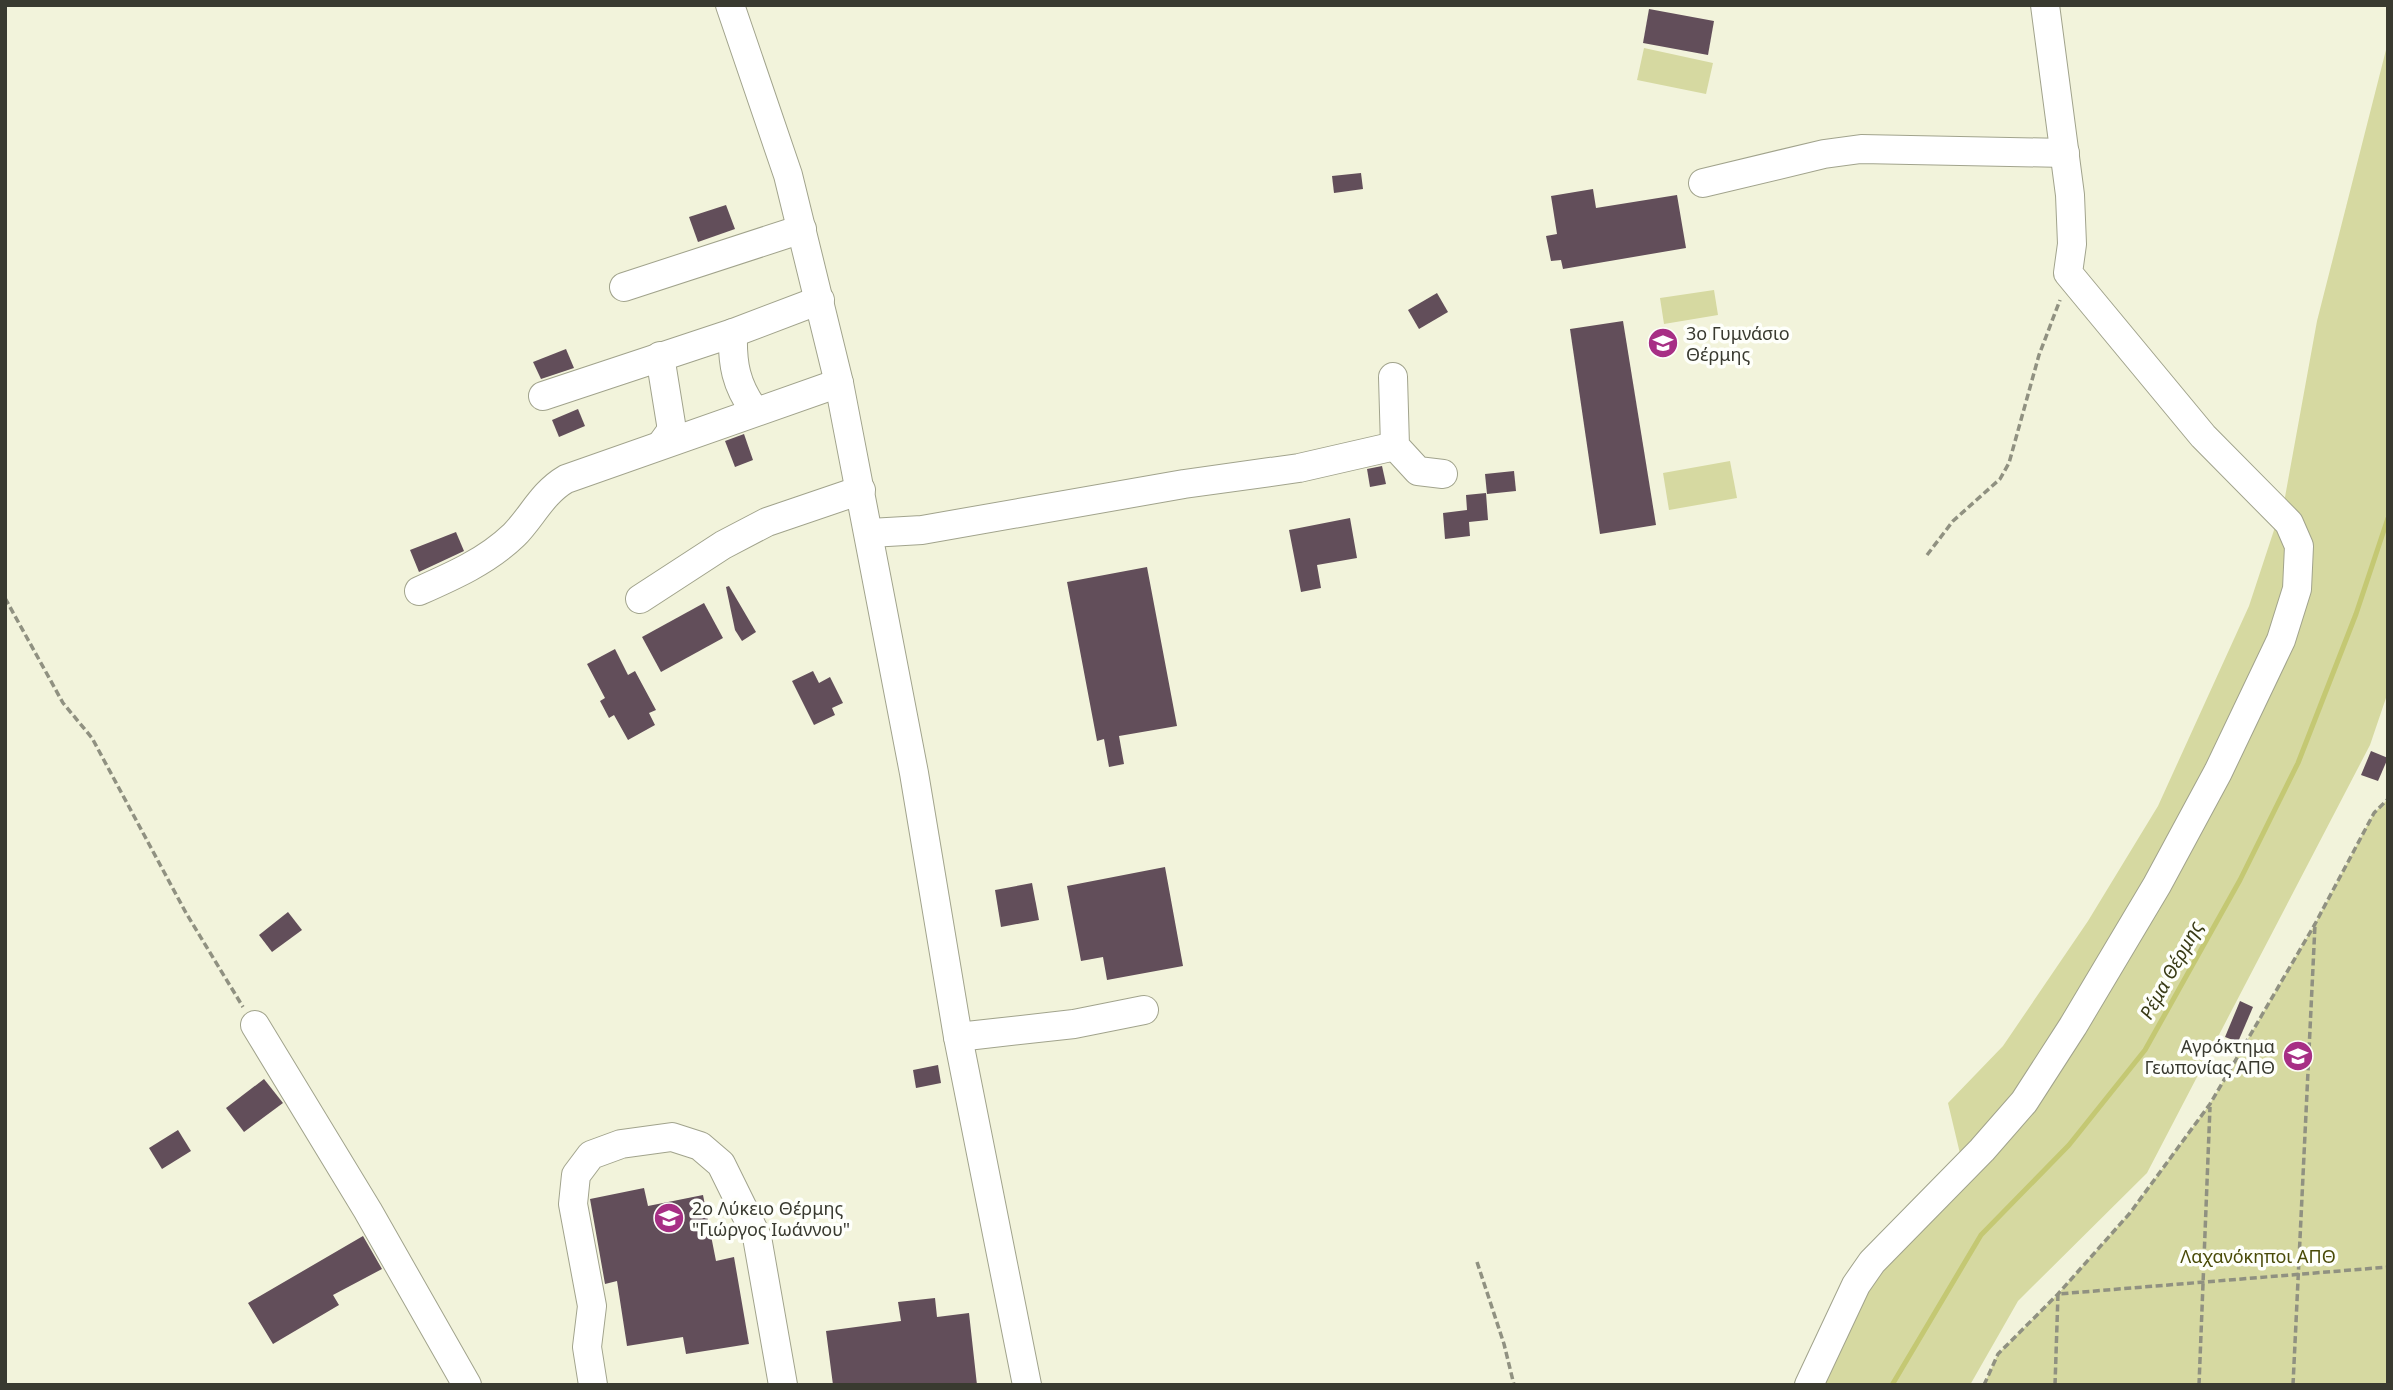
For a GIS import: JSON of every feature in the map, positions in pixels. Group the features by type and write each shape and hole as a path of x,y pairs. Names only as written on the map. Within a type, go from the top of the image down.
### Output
{"street":[{"path":"730,5 775,130 839,383 870,533 958,1038 1027,1385"},
{"path":"1809,1385 1856,1285 1872,1262 1982,1150 2024,1102 2073,1026 2157,885 2218,772 2281,640 2297,589 2299,546 2289,523 2210,444 2068,273 2073,244 2065,153 2045,5"},
{"path":"1703,183 1824,154 1861,149 2065,153"},
{"path":"624,287 802,229"},
{"path":"543,396 733,333 820,300"},
{"path":"733,333 733,368 739,387 754,411"},
{"path":"660,356 671,424 663,442"},
{"path":"1393,377 1395,446 1418,471 1443,474"},
{"path":"419,591 463,571 492,553 514,535 553,486 663,442 839,383"},
{"path":"870,533 935,528 1300,468 1395,446"},
{"path":"640,598 723,545 767,522 861,490"},
{"path":"958,1038 1074,1024 1144,1010"},
{"path":"255,1026 368,1211 467,1385"},
{"path":"593,1385 587,1347 592,1306 573,1205 576,1175 591,1155 621,1144 672,1138 700,1146 720,1164 757,1237 783,1385"}],"path":[{"path":"1927,555 1953,521 2000,479 2009,463 2039,355 2068,273"},
{"path":"5,598 63,704 92,738 186,913 255,1026"},
{"path":"1984,1385 1998,1354 2058,1294 2130,1213 2210,1104 2315,924 2374,813 2388,799"},
{"path":"2293,1385 2315,924"},
{"path":"2199,1385 2210,1104"},
{"path":"1477,1262 1504,1344 1514,1385"},
{"path":"2058,1294 2388,1267"},
{"path":"2055,1385 2058,1294"}],"green space":[{"path":"2388,42 2388,692 2370,745 2147,1173 2018,1301 1970,1385 1819,1385 1865,1280 1972,1168 2297,624 2283,508 2317,321"},
{"path":"1644,48 1713,63 1706,94 1637,80"},
{"path":"1714,290 1718,315 1664,324 1660,298"},
{"path":"1730,461 1737,498 1669,510 1663,473"},
{"path":"2277,521 2286,532 2294,579 2216,768 2052,1057 1962,1162 1948,1103 2003,1046 2088,921 2158,806 2249,606"},
{"name":"Λαχανόκηποι ΑΠΘ","path":"2388,799 2388,1385 1984,1385 1998,1354 2058,1294 2130,1213 2210,1104 2315,924 2374,813"}],"building":[{"path":"1649,9 1714,21 1708,55 1643,43"},
{"path":"1361,173 1363,189 1334,193 1332,176"},
{"path":"1593,189 1596,208 1677,195 1686,248 1563,269 1561,260 1551,261 1546,236 1557,234 1551,196"},
{"path":"726,205 735,229 698,242 689,217"},
{"path":"1437,293 1448,312 1419,329 1408,310"},
{"path":"1623,321 1656,525 1600,534 1570,329"},
{"path":"566,349 574,368 541,379 533,362"},
{"path":"578,409 585,426 559,437 552,420"},
{"path":"744,434 753,460 735,467 725,441"},
{"path":"1382,466 1386,484 1370,487 1367,469"},
{"path":"1514,471 1516,491 1487,494 1485,474"},
{"path":"1486,493 1488,520 1469,522 1470,536 1445,539 1443,513 1467,510 1466,495"},
{"path":"1350,518 1357,558 1317,565 1321,588 1301,592 1289,530"},
{"path":"456,532 464,551 419,572 410,550"},
{"path":"1147,567 1177,726 1119,736 1124,764 1109,767 1104,739 1097,741 1067,582"},
{"path":"729,586 756,632 742,641 735,630 726,587"},
{"path":"704,603 723,638 661,672 642,637"},
{"path":"615,649 628,675 635,671 656,710 649,713 655,725 628,740 614,715 609,718 600,701 605,698 587,664"},
{"path":"813,671 819,683 830,677 843,703 832,708 835,715 814,725 792,681"},
{"path":"2371,751 2388,758 2378,781 2361,775"},
{"path":"1165,867 1183,966 1107,980 1103,957 1081,961 1067,886"},
{"path":"1032,883 1039,920 1001,927 995,890"},
{"path":"288,912 302,930 272,952 259,935"},
{"path":"2240,1001 2253,1007 2238,1042 2225,1037"},
{"path":"938,1065 941,1083 916,1088 913,1070"},
{"path":"264,1079 283,1103 244,1132 226,1108"},
{"path":"178,1130 191,1151 162,1169 149,1148"},
{"path":"644,1188 648,1206 703,1195 716,1261 734,1257 749,1344 686,1354 683,1337 627,1346 617,1281 605,1284 590,1199"},
{"path":"363,1236 382,1269 333,1295 339,1305 273,1344 248,1303"},
{"path":"935,1298 937,1317 969,1313 977,1385 833,1385 826,1331 901,1321 898,1302"}],"waterway":[{"name":"Ρέμα Θέρμης","path":"1892,1385 1981,1235 2069,1145 2145,1050 2240,880 2298,763 2356,614 2388,518"}],"place":[{"name":"3ο Γυμνάσιο Θέρμης","path":"1663,343"},
{"name":"Αγρόκτημα Γεωπονίας ΑΠΘ","path":"2298,1056"},
{"name":"2ο Λύκειο Θέρμης \"Γιώργος Ιωάννου\"","path":"669,1218"}]}
